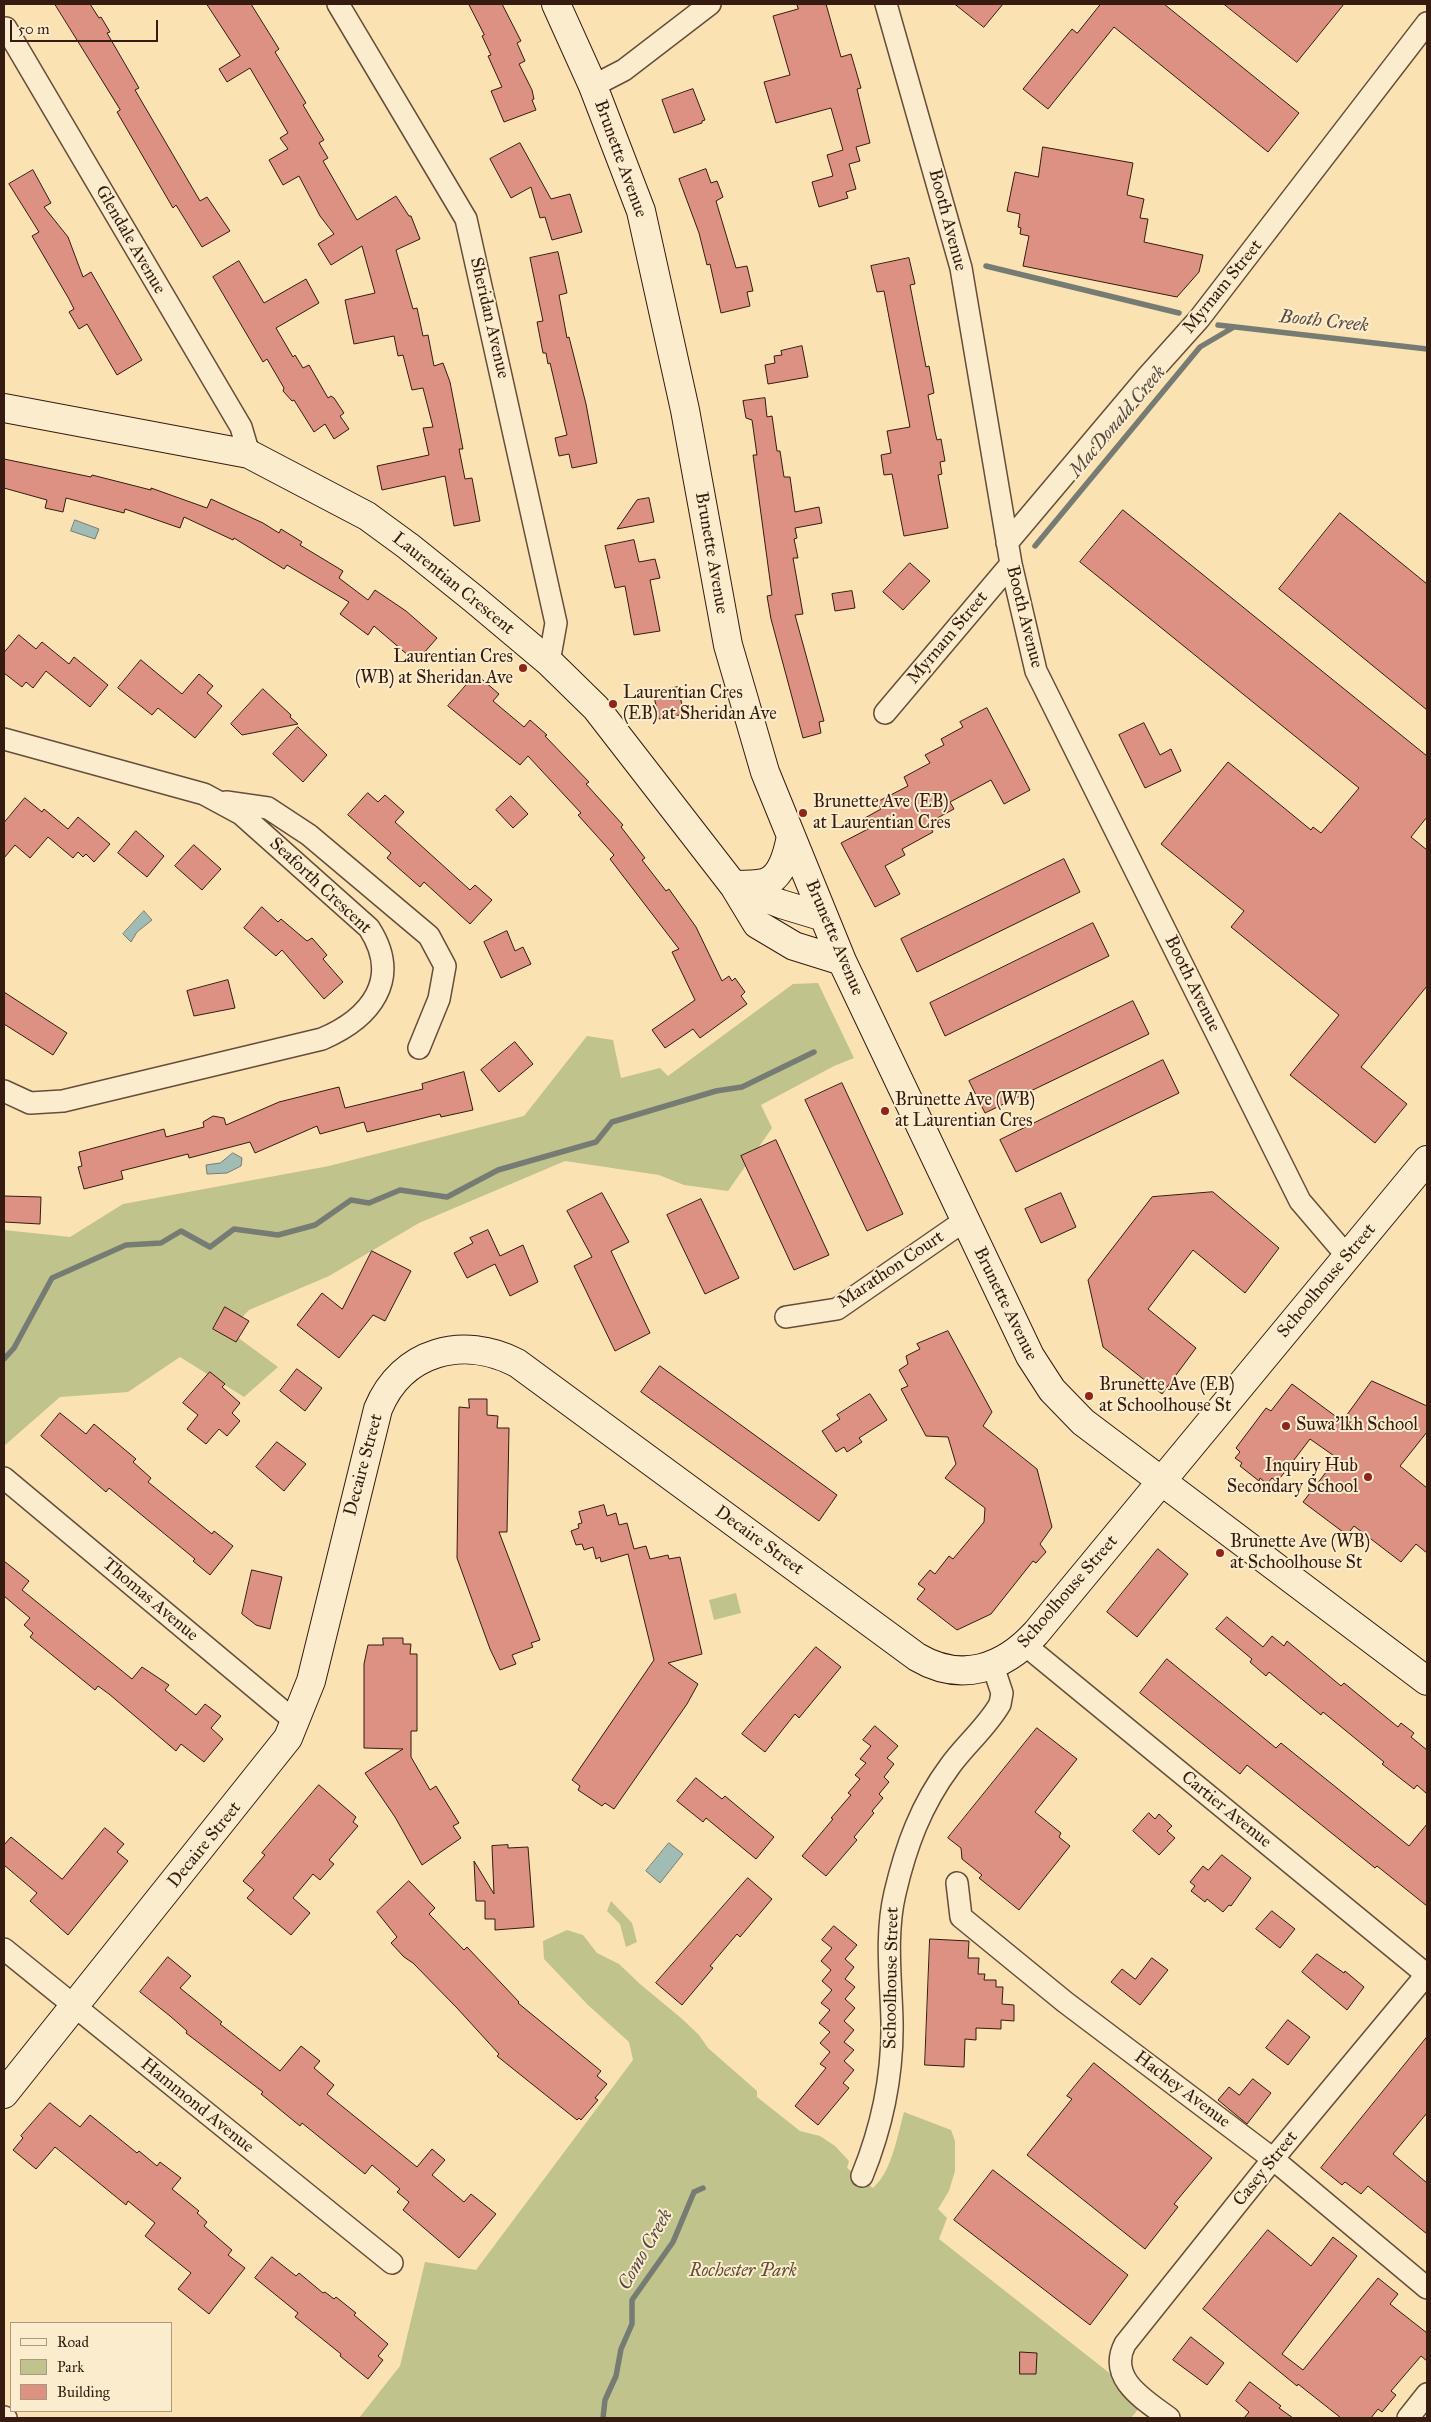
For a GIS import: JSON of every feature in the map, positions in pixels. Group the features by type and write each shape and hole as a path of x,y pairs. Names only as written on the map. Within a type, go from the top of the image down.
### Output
{"street":[{"name":"Sheridan Avenue","path":"338,4 466,219 556,623 549,662"},
{"name":"Brunette Avenue","path":"556,4 594,86 641,211 685,410 728,645 765,772 842,961 964,1221 1030,1356 1052,1390 1083,1422 1427,1681"},
{"path":"594,86 624,70 710,4"},
{"name":"Booth Avenue","path":"886,4 961,268 1011,564 1036,671 1300,1201 1347,1256"},
{"name":"Myrnam Street","path":"1008,543 1147,377 1199,319 1427,23"},
{"name":"Glendale Avenue","path":"5,29 241,427 249,454"},
{"name":"Laurentian Crescent","path":"4,408 249,454 367,516 408,546 549,662 596,708 734,886 757,924 794,946 842,961"},
{"name":"Myrnam Street","path":"885,713 1011,564"},
{"name":"Seaforth Crescent","path":"4,739 166,783 220,801 241,814 369,928 379,947 384,967 379,992 371,1005 351,1024 322,1039 44,1104 20,1100 4,1091"},
{"path":"220,801 268,808 309,835 429,936 445,966 439,999 419,1048"},
{"path":"734,886 765,883 776,876 782,865 791,836"},
{"path":"734,886 781,904 824,917"},
{"name":"Schoolhouse Street","path":"862,2176 873,2148 883,2111 889,2072 892,2023 889,1944 891,1914 899,1877 912,1830 927,1801 950,1766 1000,1704 1002,1693 993,1666 1010,1657 1025,1645 1427,1160"},
{"name":"Marathon Court","path":"786,1317 836,1309 964,1221"},
{"name":"Decaire Street","path":"4,2094 276,1756 296,1722 311,1681 369,1442 381,1401 397,1379 419,1361 439,1353 461,1349 486,1350 526,1369 923,1660 942,1668 963,1670 993,1666"},
{"name":"Thomas Avenue","path":"4,1478 296,1722"},
{"name":"Cartier Avenue","path":"1025,1645 1427,1975"},
{"name":"Hachey Avenue","path":"957,1883 961,1917 1070,2006 1273,2159 1427,2288"},
{"name":"Hammond Avenue","path":"4,1948 74,2007 392,2263"},
{"name":"Casey Street","path":"1169,2418 1130,2387 1121,2371 1122,2351 1130,2338 1273,2159 1427,1975"},
{"path":"1408,2418 1427,2394"}],"green space":[{"path":"818,983 854,1058 834,1066 761,1105 772,1128 728,1191 684,1185 659,1175 565,1161 419,1223 329,1276 249,1310 229,1331 278,1367 244,1397 180,1357 128,1392 60,1397 4,1446 4,1230 70,1237 123,1204 329,1166 524,1116 587,1036 613,1040 621,1078 660,1068 668,1076 793,984"},
{"path":"736,1593 741,1613 714,1620 709,1600"},
{"path":"611,1901 632,1923 637,1942 626,1947 620,1924 607,1911"},
{"name":"Rochester Park","path":"567,1930 583,1935 597,1953 619,1964 681,2018 699,2035 708,2048 757,2091 757,2097 800,2131 820,2136 835,2146 849,2161 847,2168 873,2188 889,2163 904,2112 951,2130 955,2141 955,2171 949,2191 938,2209 947,2218 939,2239 1145,2401 1131,2418 359,2418 400,2366 425,2262 476,2270 633,2060 629,2042 588,2005 544,1959 543,1941"}],"water":[{"path":"75,520 99,529 95,539 71,531"},
{"path":"144,911 152,920 137,932 131,942 123,934"},
{"path":"233,1153 242,1158 241,1166 227,1173 207,1174 206,1165 220,1163"},
{"path":"669,1843 683,1854 660,1883 646,1871"}],"building":[{"path":"55,4 90,4 99,18 101,17 110,32 107,33 139,88 135,90 200,201 207,197 230,231 202,247 176,205 173,208 117,112 120,110"},
{"path":"207,4 251,4 279,49 275,52 306,103 303,105 324,140 319,143 328,158 323,161 357,220 396,196 409,216 411,216 420,239 396,250 413,309 417,308 423,336 428,335 434,366 443,363 450,382 463,449 459,449 465,479 472,478 480,521 454,526 445,476 382,490 377,466 429,455 423,428 433,427 423,388 412,390 403,355 398,356 394,336 354,344 345,300 375,293 362,246 331,265 318,244 334,234 320,216 299,176 283,185 269,160 288,149 280,138 288,133 250,68 227,82 219,69 240,56"},
{"path":"469,4 502,4 521,41 517,43 525,61 519,64 532,90 534,99 532,100 536,110 504,122 491,91 502,87 488,56 491,55 482,36 484,35"},
{"path":"797,4 826,4 841,57 851,54 861,88 857,89 870,143 856,147 860,161 849,164 856,189 846,192 848,198 819,207 812,182 833,176 827,155 843,150 831,108 776,123 764,82 790,75 773,16 798,9"},
{"path":"955,4 1003,4 984,27"},
{"path":"1101,4 1164,4 1299,113 1268,152 1114,27 1048,109 1023,89 1072,29 1077,33"},
{"path":"1224,4 1344,4 1297,62"},
{"path":"693,89 705,120 702,123 674,133 662,100"},
{"path":"520,143 551,199 570,194 582,232 552,240 545,217 540,218 531,187 511,198 490,159"},
{"path":"1043,147 1133,163 1127,195 1144,199 1140,218 1148,219 1144,242 1203,255 1199,272 1177,297 1023,266 1029,236 1020,234 1021,228 1018,227 1020,214 1007,211 1015,172 1038,177"},
{"path":"706,169 711,183 717,181 723,197 716,201 736,268 747,266 753,291 747,292 750,306 721,313 710,264 707,265 699,233 679,179"},
{"path":"33,170 51,203 44,207 68,237 83,277 91,272 142,360 117,375 87,324 79,329 69,312 74,309 32,236 39,232 9,184"},
{"path":"558,252 567,293 559,295 567,338 569,337 586,404 597,463 572,468 569,454 559,456 555,438 567,435 550,363 548,364 546,353 543,353 537,322 543,321 530,258"},
{"path":"909,258 915,284 910,285 926,367 929,366 934,393 928,395 937,440 941,439 945,461 940,462 942,474 938,475 948,528 904,536 892,474 884,475 881,455 891,453 887,431 910,427 884,291 877,292 871,266"},
{"path":"239,261 264,303 306,279 319,303 276,328 293,357 295,355 303,368 309,365 328,398 331,396 334,398 344,413 340,416 349,429 334,439 325,424 314,432 294,400 292,401 283,391 284,388 267,359 263,362 213,277"},
{"path":"802,346 808,377 768,384 765,365 775,363 774,356 782,355 781,351"},
{"path":"765,398 767,417 772,416 777,451 780,451 784,477 790,477 795,512 819,507 822,523 795,528 797,538 794,539 798,558 793,558 803,614 795,615 824,721 819,722 821,733 803,738 771,619 767,596 772,595 753,455 757,455 752,420 746,418 743,401"},
{"path":"4,459 91,477 92,475 151,490 151,488 207,508 211,499 263,523 279,533 281,529 302,542 300,545 343,571 339,578 368,600 375,590 406,611 437,638 416,662 374,626 368,635 340,614 349,602 287,565 284,569 234,538 233,540 184,517 180,528 125,509 124,513 66,498 63,512 45,508 47,500 4,488"},
{"path":"649,498 654,522 617,529 637,500"},
{"path":"1123,510 1427,756 1427,817 1411,837 1427,850 1427,986 1361,1067 1407,1104 1375,1143 1290,1075 1339,1015 1231,927 1244,911 1161,844 1228,762 1311,830 1313,827 1321,833 1359,788 1080,562"},
{"path":"1340,513 1427,584 1427,710 1279,589"},
{"path":"634,540 639,562 655,559 660,578 650,580 660,631 634,635 625,586 615,588 605,546"},
{"path":"910,563 930,581 903,610 883,592"},
{"path":"852,591 855,608 835,611 832,594"},
{"path":"19,635 36,649 42,642 69,664 74,657 108,685 90,707 46,671 33,688 26,682 22,687 4,673 4,653"},
{"path":"141,660 182,694 199,674 213,686 207,693 222,706 195,738 158,708 152,715 118,688"},
{"path":"476,674 499,694 493,701 524,727 530,720 547,735 545,736 589,782 586,784 623,825 621,827 645,858 642,860 666,891 669,889 696,927 722,981 729,976 732,981 735,978 745,992 741,996 747,1004 700,1038 693,1029 665,1048 652,1030 695,1000 672,952 679,949 610,859 614,855 578,815 581,813 528,756 520,765 448,706"},
{"path":"678,687 684,714 659,719 653,692"},
{"path":"263,689 298,724 242,735 231,724"},
{"path":"987,708 1030,790 1004,804 991,780 950,802 954,809 928,823 933,832 902,849 905,855 885,866 900,894 875,907 841,843 868,829 863,819 881,809 877,802 908,786 904,777 930,763 925,755 944,745 941,739 963,727 960,722"},
{"path":"1144,723 1160,755 1171,749 1181,771 1145,788 1119,735"},
{"path":"298,727 327,755 303,782 273,754"},
{"path":"368,793 378,802 385,795 404,812 395,822 470,890 475,885 492,900 470,924 424,882 420,887 387,858 391,853 348,815"},
{"path":"511,796 528,814 513,828 496,810"},
{"path":"25,798 42,812 44,809 68,829 78,817 110,844 94,862 86,854 83,857 78,852 73,858 48,837 30,858 15,845 4,858 4,823"},
{"path":"136,831 164,856 147,877 118,853"},
{"path":"194,845 221,869 202,890 175,866"},
{"path":"1064,859 1080,892 917,972 901,939"},
{"path":"262,907 278,922 281,919 307,941 312,938 327,955 323,959 343,982 324,999 282,950 276,956 244,928"},
{"path":"1093,923 1109,956 945,1036 930,1003"},
{"path":"507,931 515,951 523,947 531,964 501,978 484,942"},
{"path":"228,980 235,1008 194,1016 187,991"},
{"path":"4,992 67,1033 53,1055 4,1024"},
{"path":"1133,1001 1149,1034 985,1113 969,1081"},
{"path":"515,1042 533,1064 499,1092 481,1070"},
{"path":"1163,1060 1179,1093 1016,1172 1000,1140"},
{"path":"464,1072 473,1110 441,1117 440,1114 367,1132 364,1122 320,1134 317,1126 255,1153 250,1142 189,1158 188,1154 121,1171 123,1179 84,1189 78,1167 82,1166 79,1152 164,1129 166,1137 204,1127 203,1122 213,1116 224,1118 226,1125 279,1102 339,1087 345,1108 423,1089 422,1084"},
{"path":"842,1083 903,1214 867,1231 805,1100"},
{"path":"776,1140 829,1255 794,1270 741,1156"},
{"path":"1213,1192 1279,1248 1245,1293 1193,1250 1148,1309 1196,1348 1162,1394 1103,1347 1088,1280 1152,1197"},
{"path":"602,1193 629,1242 611,1251 650,1333 615,1351 574,1266 592,1257 567,1211"},
{"path":"1061,1193 1076,1227 1041,1243 1025,1209"},
{"path":"4,1196 41,1197 40,1224 4,1222"},
{"path":"701,1199 739,1278 705,1294 667,1215"},
{"path":"488,1230 500,1256 523,1245 538,1282 510,1296 495,1264 467,1278 454,1253 473,1243 470,1238"},
{"path":"372,1251 411,1271 385,1321 373,1315 339,1358 297,1325 322,1293 342,1309"},
{"path":"225,1307 249,1321 236,1342 213,1329"},
{"path":"948,1331 992,1412 983,1426 1037,1469 1052,1527 1040,1544 1046,1552 1036,1563 1033,1561 991,1614 957,1630 917,1599 925,1589 918,1584 930,1570 935,1574 949,1556 953,1559 984,1522 985,1508 945,1478 956,1464 948,1437 926,1436 901,1389 908,1386 899,1370 908,1364 906,1356 920,1349 917,1344"},
{"path":"660,1366 837,1495 819,1521 641,1392"},
{"path":"297,1369 322,1388 305,1411 280,1391"},
{"path":"210,1372 225,1384 222,1387 240,1403 232,1413 240,1421 227,1436 219,1429 206,1444 187,1429 198,1415 183,1403"},
{"name":"Inquiry Hub Secondary School","path":"1372,1381 1427,1406 1427,1432 1400,1466 1427,1488 1427,1553 1416,1544 1401,1562 1354,1526 1347,1535 1303,1502 1337,1458 1310,1439 1277,1482 1272,1478 1267,1484 1260,1478 1259,1481 1240,1466 1242,1463 1235,1458 1240,1452 1236,1448 1266,1408 1271,1411 1292,1384 1342,1421"},
{"path":"870,1394 887,1420 859,1438 862,1442 847,1452 844,1447 836,1452 822,1431 840,1419 837,1415"},
{"path":"469,1399 487,1399 487,1415 498,1416 497,1428 509,1428 507,1532 499,1532 540,1640 531,1643 533,1647 512,1655 516,1664 500,1670 490,1649 457,1558 459,1407 469,1408"},
{"path":"60,1413 86,1434 94,1424 136,1459 133,1462 151,1478 148,1482 212,1534 214,1531 233,1546 210,1575 193,1561 195,1559 109,1488 106,1492 41,1436"},
{"path":"277,1442 306,1464 284,1491 256,1467"},
{"path":"604,1505 607,1516 616,1513 619,1525 627,1523 634,1549 646,1546 650,1559 668,1555 669,1559 680,1557 702,1654 668,1663 698,1684 687,1704 614,1809 605,1803 602,1806 578,1790 580,1786 572,1780 654,1660 628,1554 601,1562 600,1557 596,1559 593,1547 584,1550 582,1544 576,1545 571,1531 579,1528 578,1524 582,1523 579,1512"},
{"path":"1158,1549 1188,1574 1137,1637 1107,1612"},
{"path":"4,1561 29,1581 22,1590 132,1679 142,1667 169,1685 165,1690 196,1715 205,1704 221,1716 211,1728 223,1739 204,1762 181,1744 176,1751 109,1694 98,1686 95,1690 30,1637 33,1633 24,1625 30,1618 4,1596"},
{"path":"252,1570 282,1577 270,1629 256,1625 242,1614"},
{"path":"1227,1617 1263,1647 1272,1636 1284,1646 1287,1641 1341,1686 1344,1683 1398,1727 1401,1723 1414,1733 1411,1737 1427,1750 1427,1794 1417,1785 1414,1789 1382,1764 1384,1762 1323,1712 1321,1715 1269,1672 1266,1676 1250,1662 1252,1659 1216,1629"},
{"path":"383,1638 403,1638 403,1644 411,1644 410,1654 417,1654 417,1731 411,1731 411,1757 430,1790 436,1786 459,1823 453,1826 461,1838 422,1865 395,1817 365,1773 403,1749 364,1748 364,1664 368,1645 383,1645"},
{"path":"816,1647 841,1667 799,1718 795,1714 765,1752 742,1734"},
{"path":"1167,1659 1276,1748 1281,1743 1409,1846 1427,1824 1427,1906 1377,1866 1375,1868 1247,1765 1240,1774 1140,1693"},
{"path":"875,1726 898,1746 887,1758 894,1764 884,1777 889,1782 879,1794 883,1798 872,1811 874,1813 854,1837 857,1840 826,1876 802,1856 833,1819 831,1818 851,1795 848,1793 860,1779 855,1775 866,1763 860,1759 871,1746 863,1740"},
{"path":"1037,1728 1077,1759 1035,1812 1061,1833 1059,1837 1070,1846 1019,1910 979,1878 982,1875 962,1859 961,1848 948,1838"},
{"path":"696,1778 722,1799 725,1796 774,1837 756,1859 706,1818 703,1822 677,1801"},
{"path":"319,1785 356,1817 353,1822 358,1826 329,1860 334,1864 320,1880 313,1874 293,1898 310,1913 291,1935 247,1898 254,1890 243,1881 265,1855 262,1853"},
{"path":"1149,1813 1155,1819 1159,1814 1172,1826 1167,1831 1175,1838 1159,1855 1133,1831"},
{"path":"105,1828 124,1844 117,1852 128,1861 68,1935 30,1901 37,1893 4,1865 4,1845 11,1837 62,1879"},
{"path":"508,1845 508,1848 528,1847 534,1927 495,1930 495,1919 485,1919 485,1901 476,1901 474,1861 494,1894 492,1846"},
{"path":"1222,1855 1251,1878 1231,1906 1229,1905 1223,1912 1207,1899 1205,1902 1191,1891 1195,1886 1190,1882 1203,1866 1208,1870"},
{"path":"748,1878 772,1899 740,1937 737,1934 710,1966 713,1968 682,2005 656,1983"},
{"path":"409,1881 435,1908 429,1914 464,1950 467,1947 518,2003 601,2071 597,2076 607,2084 595,2098 598,2100 581,2120 579,2118 577,2120 497,2056 499,2054 457,2008 391,1943 397,1937 377,1912"},
{"path":"1272,1911 1295,1929 1280,1948 1256,1929"},
{"path":"834,1926 857,1945 845,1959 854,1967 845,1979 855,1987 845,1999 855,2008 844,2021 854,2030 844,2042 854,2050 844,2061 854,2070 843,2083 849,2088 818,2125 795,2106 826,2068 820,2064 830,2052 820,2043 830,2032 819,2023 830,2010 821,2003 832,1990 822,1981 831,1970 821,1961 832,1948 822,1940"},
{"path":"930,1939 969,1941 968,1958 979,1958 978,1974 985,1974 984,1980 996,1980 996,1987 1003,1987 1002,2004 1014,2005 1014,2021 1001,2020 1001,2029 976,2028 976,2040 965,2039 964,2067 925,2065"},
{"path":"1317,1954 1344,1973 1345,1971 1364,1987 1347,2010 1302,1972"},
{"path":"168,1957 191,1976 180,1988 222,2022 220,2024 280,2071 301,2046 320,2061 314,2068 334,2085 327,2094 417,2167 432,2149 445,2160 432,2175 464,2202 471,2194 496,2214 459,2258 403,2210 409,2202 397,2192 400,2189 372,2165 365,2174 302,2123 300,2126 261,2094 263,2092 186,2033 187,2031 140,1992"},
{"path":"1152,1958 1168,1970 1140,2005 1111,1982 1122,1969 1135,1979"},
{"path":"1288,2020 1310,2037 1288,2065 1266,2048"},
{"path":"1427,2037 1427,2113 1393,2154 1427,2183 1427,2234 1368,2186 1361,2194 1345,2182 1342,2185 1321,2168"},
{"path":"1094,2063 1212,2158 1174,2204 1178,2207 1145,2249 1027,2155 1072,2099 1067,2096"},
{"path":"1253,2079 1271,2093 1247,2124 1218,2100 1229,2087 1239,2095"},
{"path":"50,2103 80,2127 90,2115 137,2153 139,2151 157,2166 160,2162 181,2178 172,2189 199,2211 197,2213 207,2222 204,2226 232,2250 228,2255 245,2268 209,2314 178,2289 191,2273 145,2236 155,2223 128,2201 126,2205 55,2147 36,2169 13,2150 23,2138 21,2136"},
{"path":"993,2170 1128,2275 1090,2325 954,2220"},
{"path":"1268,2230 1311,2266 1333,2237 1357,2256 1282,2354 1303,2370 1378,2278 1398,2294 1390,2304 1427,2333 1427,2361 1421,2356 1391,2391 1396,2395 1382,2412 1378,2409 1371,2418 1341,2418 1298,2384 1297,2386 1203,2309"},
{"path":"272,2257 296,2276 299,2273 323,2293 325,2292 334,2299 336,2297 356,2313 354,2315 388,2344 378,2356 383,2360 368,2379 340,2356 341,2354 295,2317 298,2313 255,2278"},
{"path":"1191,2337 1224,2363 1207,2385 1173,2360"},
{"path":"1020,2352 1037,2353 1036,2374 1020,2374"},
{"path":"1250,2382 1293,2418 1244,2418 1249,2412 1236,2401"}],"waterway":[{"name":"Booth Creek","path":"986,266 1179,313"},
{"name":"Booth Creek","path":"1218,325 1427,349"},
{"name":"MacDonald Creek","path":"1035,546 1200,347 1234,327"},
{"name":"MacDonald Creek","path":"4,1359 14,1348 52,1278 126,1245 161,1243 181,1231 210,1247 234,1229 278,1235 315,1225 351,1200 369,1203 400,1190 447,1197 498,1170 596,1142 612,1122 716,1091 742,1087 814,1052"},
{"name":"Como Creek","path":"603,2418 605,2400 616,2376 621,2349 632,2324 632,2300 673,2242 694,2192 703,2188"}],"place":[{"name":"Laurentian Cres (WB) at Sheridan Ave","path":"523,668"},
{"name":"Laurentian Cres (EB) at Sheridan Ave","path":"613,704"},
{"name":"Brunette Ave (EB) at Laurentian Cres","path":"803,813"},
{"name":"Brunette Ave (WB) at Laurentian Cres","path":"885,1111"},
{"name":"Brunette Ave (EB) at Schoolhouse St","path":"1089,1396"},
{"name":"Suwa'lkh School","path":"1286,1426"},
{"name":"Inquiry Hub Secondary School","path":"1368,1477"},
{"name":"Brunette Ave (WB) at Schoolhouse St","path":"1220,1553"}]}
